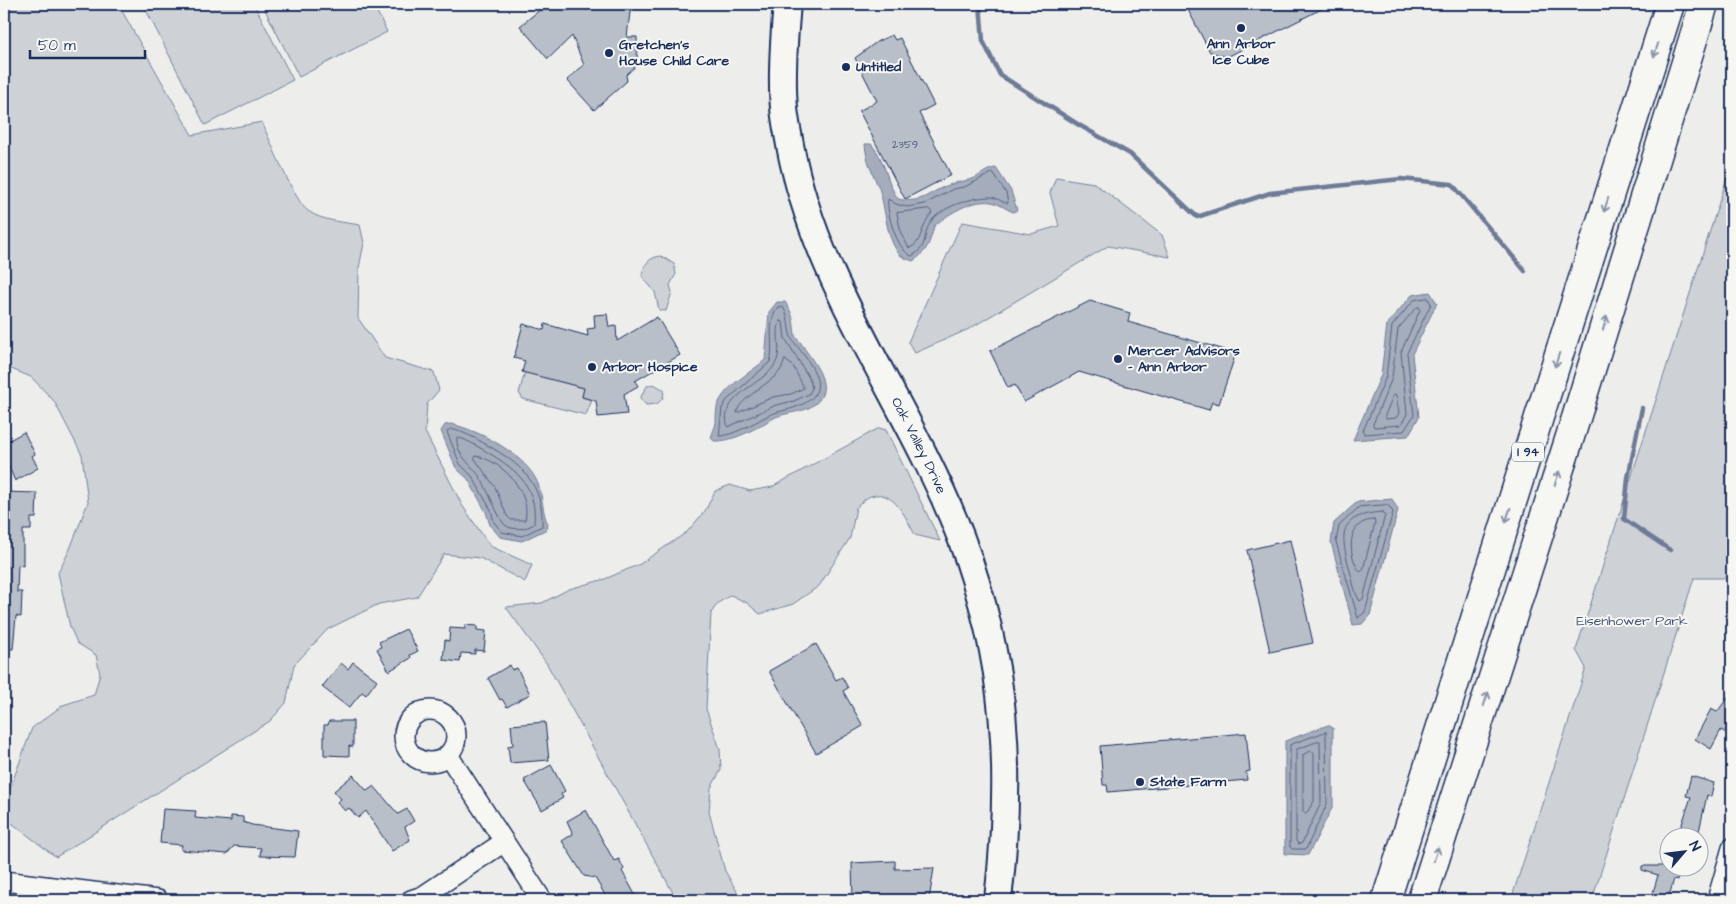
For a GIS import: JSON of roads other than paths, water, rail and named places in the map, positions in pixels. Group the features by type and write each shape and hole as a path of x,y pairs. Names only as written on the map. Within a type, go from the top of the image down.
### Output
{"highway":[{"name":"I 94","path":"1386,900 1670,4"},
{"name":"I 94","path":"1422,900 1577,415 1704,4"}],"street":[{"name":"Oak Valley Drive","path":"787,4 784,108 804,202 831,273 936,482 960,536 977,583 991,639 1004,717 1007,785 1004,855 998,900"},
{"path":"448,755 542,900"},
{"path":"411,900 423,896 504,842"},
{"path":"1716,900 1732,848"},
{"path":"4,881 106,897 158,900"}],"water":[{"path":"865,144 871,144 876,150 898,199 914,200 921,198 944,187 975,178 996,168 1011,191 1017,210 1013,212 994,203 984,202 961,208 934,226 929,242 922,254 913,261 906,259 898,253 890,237 879,188 868,162"},
{"path":"1430,292 1437,303 1412,354 1419,417 1408,436 1353,440 1381,375 1387,324 1412,295"},
{"path":"777,302 785,302 790,311 796,337 819,370 822,378 823,393 819,400 809,408 774,418 737,437 714,441 711,438 720,400 731,387 765,360 769,312"},
{"path":"451,424 488,438 513,454 524,464 533,474 538,484 548,524 547,529 522,541 500,537 490,525 486,512 468,479 456,468 441,431 445,425"},
{"path":"1392,499 1398,510 1370,615 1362,624 1353,625 1331,542 1334,523 1357,502"},
{"path":"1328,725 1333,728 1333,806 1308,855 1285,854 1285,741"}],"waterway":[{"path":"980,4 983,41 1000,75 1079,125 1130,154 1197,217 1270,193 1401,179 1452,184 1525,271"},
{"path":"1642,408 1628,478 1624,519 1670,550"}],"place":[{"name":"Ann Arbor Ice Cube","path":"1241,28"},
{"name":"Gretchen's House Child Care","path":"609,53"},
{"name":"Untitled","path":"846,67"},
{"name":"Mercer Advisors - Ann Arbor","path":"1118,359"},
{"name":"Arbor Hospice","path":"592,367"},
{"name":"State Farm","path":"1140,782"}],"park label":[{"name":"Eisenhower Park","path":"1632,621"}]}
